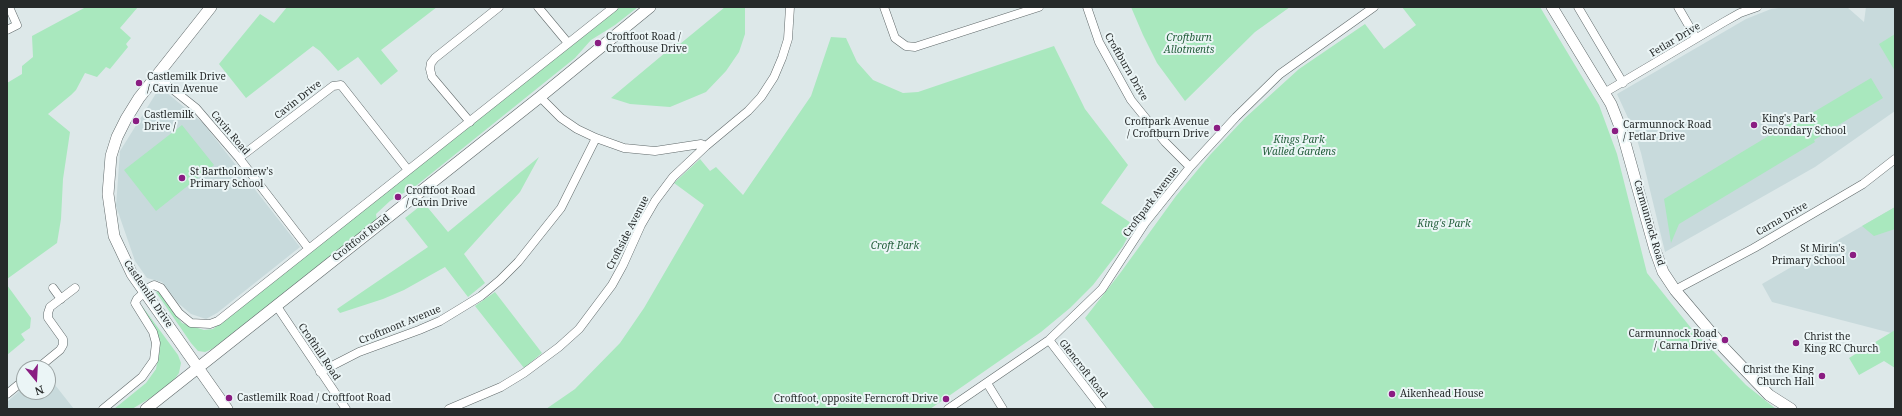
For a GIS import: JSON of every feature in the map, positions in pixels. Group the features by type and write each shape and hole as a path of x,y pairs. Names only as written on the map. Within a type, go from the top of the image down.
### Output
{"street":[{"path":"7,30 16,25 9,7"},
{"name":"Castlemilk Drive","path":"212,7 139,98 121,127 112,156 108,177 109,207 114,236 132,274 227,409"},
{"path":"470,122 432,77 430,69 431,63 434,58 499,7"},
{"path":"538,7 568,43"},
{"path":"103,409 142,377 154,360 156,343 153,332 135,303 136,298 150,287 158,286 179,313 191,322 210,324 218,321 614,7"},
{"name":"Croftfoot Road","path":"146,409 650,7"},
{"name":"Croftside Avenue","path":"449,409 501,387 524,373 559,347 578,329 597,307 612,286 655,201 673,177 706,146 748,111 761,97 774,77 788,39 790,7"},
{"path":"884,7 894,38 906,46 915,47 1039,7"},
{"name":"Croftburn Drive","path":"1087,7 1099,42 1132,100 1165,142 1190,167"},
{"name":"Croftpark Avenue","path":"948,409 1049,340 1102,289 1145,223 1190,167 1236,117 1280,74 1374,7"},
{"name":"Carmunnock Road","path":"1552,7 1604,93 1622,132 1655,250 1663,272 1675,290 1725,349 1769,395 1791,409"},
{"path":"1578,7 1623,83"},
{"path":"1678,7 1696,38"},
{"name":"Fetlar Drive","path":"1604,93 1740,13 1757,7"},
{"name":"Cavin Road","path":"156,76 196,108 239,158 309,249"},
{"name":"Cavin Drive","path":"239,158 332,86 341,85 408,170"},
{"path":"540,96 561,118 577,129 596,138 624,148 638,151 655,151 701,144 706,146"},
{"name":"Croftmont Avenue","path":"320,372 359,352 418,330 440,320 481,296 500,280 518,262 562,208 596,138"},
{"name":"Carna Drive","path":"1675,290 1754,248 1863,184 1895,159"},
{"path":"53,288 61,298"},
{"path":"48,360 60,350 63,345 63,338 48,318 50,307 75,288"},
{"name":"Crofthill Road","path":"276,305 346,409"},
{"name":"Glencroft Road","path":"1049,340 1102,409"},
{"path":"988,383 1003,409"},
{"path":"7,394 16,387"}],"shaded area":[{"name":"King's Park Secondary School","path":"1786,7 1847,7 1864,22 1866,7 1895,7 1895,111 1815,167 1665,252 1635,133 1617,94 1746,19 1771,9"},
{"name":"St Bartholomew's Primary School","path":"160,87 203,123 300,247 217,313 206,319 191,314 178,303 162,282 147,278 135,261 116,206 120,151"},
{"name":"St Mirin's Primary School","path":"1895,207 1895,334 1772,302 1762,284"},
{"path":"56,386 74,409 7,409 7,402 16,394 16,400 56,400"}],"green space":[{"path":"86,7 138,7 120,28 131,38 126,44 128,47 110,69 106,67 97,77 85,73 76,90 48,114 70,132 63,179 61,219 57,243 7,279 7,83 22,74 22,66 33,57 32,36"},
{"path":"287,7 437,7 381,50 398,71 381,85 358,57 338,71 320,51 313,46 246,98 219,64 260,14 274,23"},
{"path":"620,7 638,7 615,25 591,40 575,58 417,185 390,201 376,214 377,221 272,304 212,349 205,352 198,351 191,343 156,292 158,291 182,323 204,330 213,329"},
{"path":"725,7 745,7 745,34 739,52 726,71 706,92 670,107 630,104 611,98 678,42 680,44"},
{"name":"Croftburn Allotments","path":"1131,7 1290,7 1255,32 1185,101 1157,63"},
{"name":"King's Park","path":"1402,7 1540,7 1599,105 1617,154 1647,273 1691,328 1746,385 1776,409 1155,409 1085,318 1121,272 1176,196 1210,155 1245,118 1299,69 1365,24 1384,49 1416,25"},
{"path":"1895,34 1895,71 1879,44"},
{"name":"Croft Park","path":"831,37 846,38 857,62 873,80 903,93 918,92 1054,46 1085,109 1128,165 1101,203 1134,225 1123,246 1093,285 1070,308 1041,332 930,409 546,409 575,389 620,343 644,308 704,205 674,183 700,159 710,171 716,167 743,195 811,96"},
{"path":"1871,78 1883,98 1814,140 1815,142 1679,224 1671,243 1664,199 1800,117 1802,119"},
{"path":"182,125 214,165 156,211 124,170"},
{"path":"539,157 520,192 464,254 485,283 468,297 445,267 404,290 383,299 340,313 337,309 428,247 405,218 424,203 448,232"},
{"path":"1895,207 1895,229 1874,236 1862,226"},
{"path":"7,285 31,318 30,328 21,334 25,340 7,355"},
{"path":"495,292 542,353 524,368 475,306"},
{"path":"142,306 178,355 181,363 179,373 174,380 152,397 132,409 114,409 146,383 156,369 160,349 156,333 141,308"},
{"path":"1895,330 1895,368 1884,361 1859,375 1849,358"}],"place":[{"name":"Croftfoot Road / Crofthouse Drive","path":"598,43"},
{"name":"Castlemilk Drive / Cavin Avenue","path":"139,83"},
{"name":"Castlemilk Drive /","path":"136,121"},
{"name":"King's Park Secondary School","path":"1754,125"},
{"name":"Croftpark Avenue / Croftburn Drive","path":"1217,128"},
{"name":"Carmunnock Road / Fetlar Drive","path":"1615,131"},
{"name":"St Bartholomew's Primary School","path":"182,178"},
{"name":"Croftfoot Road / Cavin Drive","path":"398,197"},
{"name":"St Mirin's Primary School","path":"1853,255"},
{"name":"Carmunnock Road / Carna Drive","path":"1725,340"},
{"name":"Christ the King RC Church","path":"1796,343"},
{"name":"Christ the King Church Hall","path":"1822,376"},
{"name":"Aikenhead House","path":"1392,394"},
{"name":"Castlemilk Road / Croftfoot Road","path":"229,398"},
{"name":"Croftfoot, opposite Ferncroft Drive","path":"946,399"}],"park label":[{"name":"Kings Park Walled Gardens","path":"1299,146"}]}
